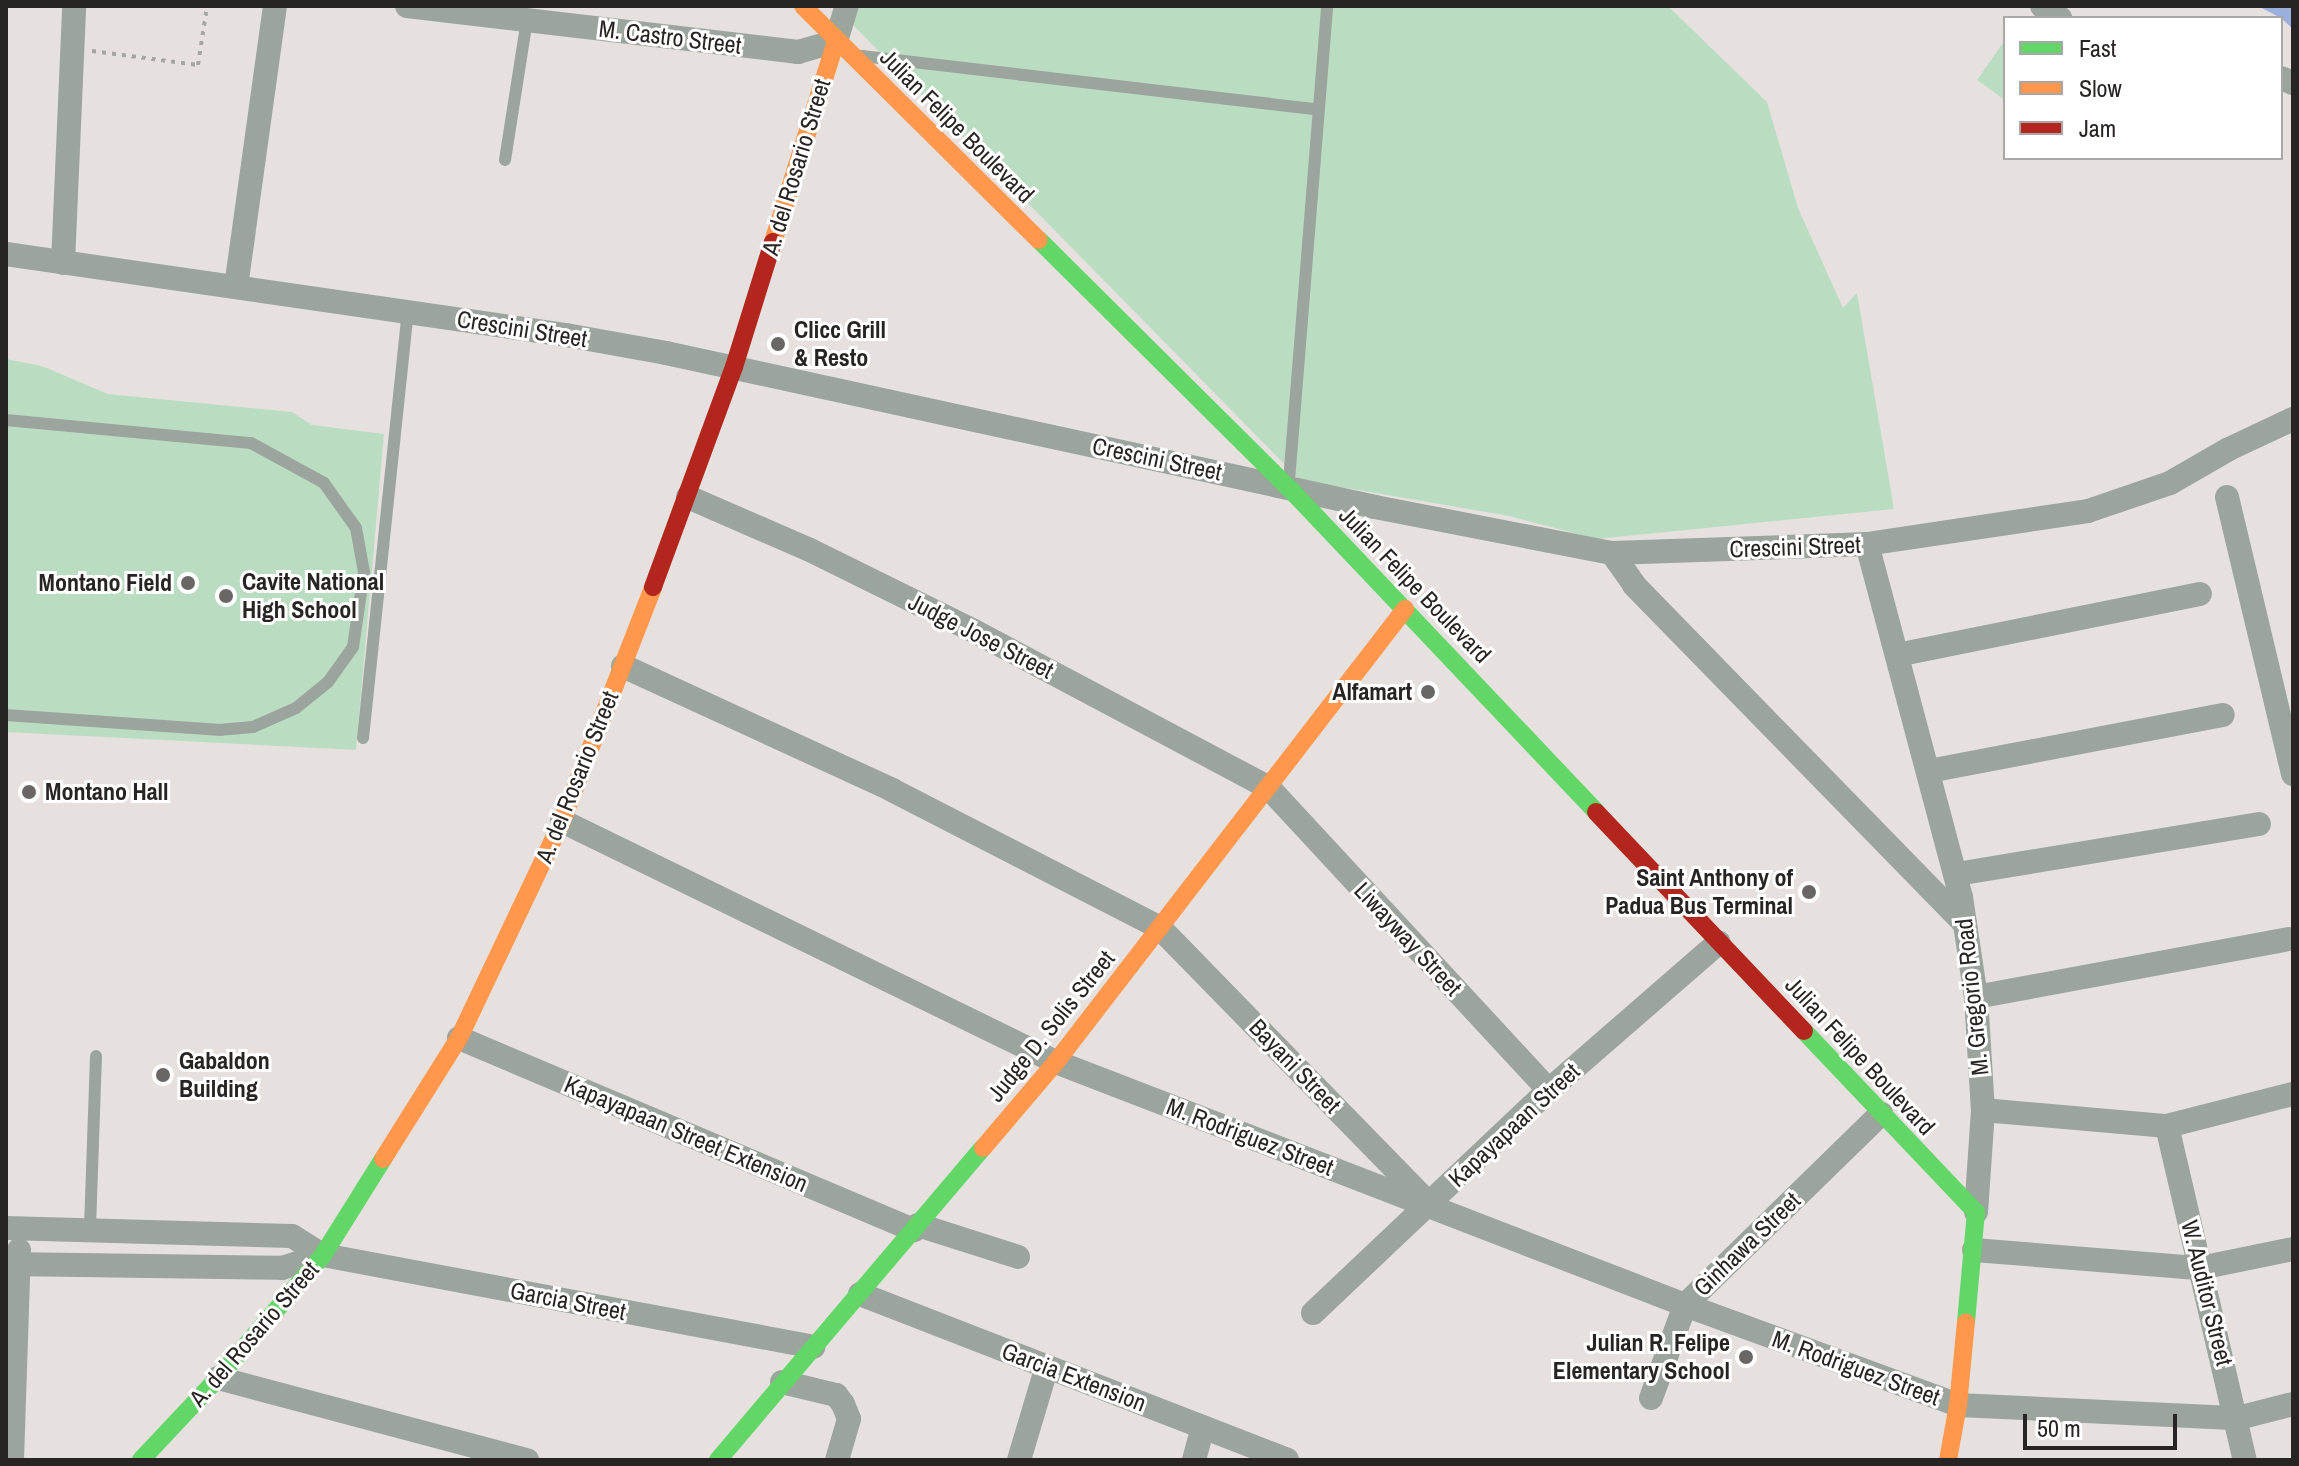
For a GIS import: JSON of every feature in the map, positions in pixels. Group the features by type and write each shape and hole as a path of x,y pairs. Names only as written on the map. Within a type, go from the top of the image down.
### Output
{"street":[{"path":"63,263 74,6"},
{"path":"236,287 275,6"},
{"name":"M. Castro Street","path":"407,6 798,52 843,48"},
{"name":"Julian Felipe Boulevard","path":"803,6 1289,488 1976,1212"},
{"name":"A. del Rosario Street","path":"141,1460 218,1378 323,1255 459,1038 562,821 688,497 843,48 847,6"},
{"name":"Crescini Street","path":"6,254 566,335 734,367 1289,488 1612,553 1867,544 2108,506 2170,483 2229,449 2293,419"},
{"name":"Judge Jose Street","path":"688,497 810,550 974,631 1268,787"},
{"path":"2227,497 2293,770"},
{"name":"M. Gregorio Road","path":"1867,544 1957,874 1976,997 1983,1110 1974,1250 1958,1405 1948,1460"},
{"path":"1612,553 1634,585 1965,924"},
{"path":"1897,655 2200,594"},
{"name":"Judge D. Solis Street","path":"718,1460 1056,1062 1405,609"},
{"name":"Bayani Street","path":"623,666 892,790 1160,928 1429,1205"},
{"path":"1929,771 2223,715"},
{"name":"Liwayway Street","path":"1268,787 1549,1090"},
{"name":"M. Rodriguez Street","path":"562,821 1056,1062 1685,1305 1958,1405 2238,1418 2293,1404"},
{"path":"1957,874 2259,824"},
{"path":"1976,997 2289,939"},
{"name":"Kapayapaan Street","path":"1313,1313 1549,1090 1719,942"},
{"name":"Kapayapaan Street Extension","path":"459,1038 916,1227 1018,1257"},
{"path":"1983,1110 2167,1126 2293,1094"},
{"name":"Ginhawa Street","path":"1651,1398 1685,1305 1881,1114"},
{"name":"W. Auditor Street","path":"2167,1126 2238,1418 2245,1460"},
{"path":"12,1460 13,1228"},
{"name":"Garcia Street","path":"13,1228 292,1236 323,1255 813,1347"},
{"path":"1974,1250 2200,1268 2293,1249"},
{"name":"Garcia Street","path":"12,1264 282,1268 323,1255"},
{"name":"Garcia Extension","path":"860,1294 1287,1460"},
{"path":"1019,1460 1047,1366"},
{"path":"218,1378 527,1460"},
{"path":"782,1382 836,1395 843,1404 849,1419 837,1460"},
{"path":"1194,1460 1203,1427"}],"lane":[{"path":"1289,488 1316,109 1327,6"},
{"path":"505,160 527,20"},
{"path":"843,48 1316,109"},
{"path":"363,738 408,312"},
{"path":"6,420 251,443 324,483 356,528 364,572 353,647 336,670 296,708 253,727 221,730 6,715"},
{"path":"90,1228 96,1056"}],"path":[{"path":"72,49 198,65 207,6"}],"green space":[{"path":"856,6 1668,6 1767,102 1798,208 1843,308 1857,293 1894,509 1597,539 1509,516 1300,480 851,23"},
{"path":"2003,43 2003,99 1977,80"},
{"name":"Montano Field","path":"6,359 42,366 108,394 292,412 312,425 384,434 356,750 6,732"}],"water":[{"path":"2258,6 2293,6 2293,29 2283,16"}],"traffic: fast":[{"path":"1039,240 1289,488 1596,812"},
{"path":"1804,1031 1976,1212 1966,1322"},
{"path":"718,1460 983,1148"},
{"path":"141,1460 218,1378 323,1255 383,1159"}],"traffic: slow":[{"path":"803,6 1039,240"},
{"path":"773,242 836,41"},
{"path":"383,1159 459,1038 562,821 653,587"},
{"path":"983,1148 1056,1062 1405,609"},
{"path":"1948,1460 1958,1405 1966,1322"}],"traffic: jam":[{"path":"653,587 734,367 773,242"},
{"path":"1596,812 1804,1031"}],"place":[{"name":"Clicc Grill & Resto","path":"778,344"},
{"name":"Montano Field","path":"188,583"},
{"name":"Cavite National High School","path":"226,596"},
{"name":"Alfamart","path":"1428,692"},
{"name":"Montano Hall","path":"29,792"},
{"name":"Saint Anthony of Padua Bus Terminal","path":"1809,892"},
{"name":"Gabaldon Building","path":"163,1075"},
{"name":"Julian R. Felipe Elementary School","path":"1746,1357"}]}
